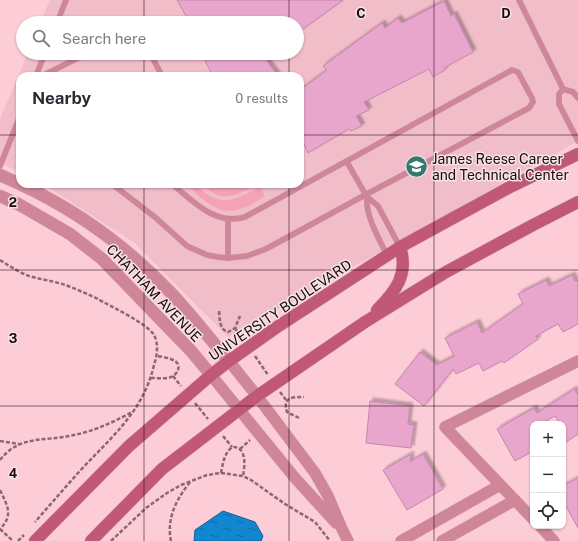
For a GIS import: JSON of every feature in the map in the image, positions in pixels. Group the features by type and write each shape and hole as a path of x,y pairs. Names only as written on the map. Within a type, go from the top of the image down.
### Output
{"main road":[{"name":"UNIVERSITY BOULEVARD","path":"35,541 129,446 188,394 229,361 277,327 400,246 510,187 578,154"},
{"path":"533,225 578,193"},
{"path":"91,541 162,469 257,396 365,322 446,272 578,202"},
{"path":"365,322 391,296 400,280 404,265 400,246"}],"street":[{"name":"CHATHAM AVENUE","path":"0,175 16,182"},
{"name":"CHATHAM AVENUE","path":"28,188 71,211 93,225 130,254 169,291 229,361 315,473 328,496 348,541"},
{"name":"CHATHAM AVENUE","path":"0,196 20,205 70,234 102,259 192,352 295,478 342,529"},
{"path":"530,516 445,427 578,361"},
{"path":"401,541 500,485"},
{"path":"442,541 515,500"},
{"path":"543,529 554,541"}],"lane":[{"path":"60,16 66,0"},
{"path":"519,0 563,89 573,92 578,98"},
{"path":"38,72 42,60"},
{"path":"50,72 74,60"},
{"path":"154,60 160,72"},
{"path":"117,188 156,218 186,246 207,254 228,258 247,256 266,249 530,108 533,102 532,98 518,72 512,70 304,185"},
{"path":"563,89 559,94 559,104 578,141"},
{"path":"0,166 16,126"},
{"path":"347,162 366,196 378,206 400,246"},
{"path":"177,188 213,215 228,219 238,219 245,217 299,188"},
{"path":"366,196 366,206 387,255"},
{"path":"228,219 228,258"}],"path":[{"path":"0,260 28,275 67,286 91,296 133,319 154,334 156,342 156,356 151,378 147,389 134,412 113,438 77,474 33,524"},
{"path":"219,311 221,328 228,332 235,328 240,316"},
{"path":"235,328 286,401 285,405 287,412 299,418"},
{"path":"151,378 173,376 177,372 178,368 177,363 167,358 156,356"},
{"path":"173,376 232,447 240,449 245,464 243,476"},
{"path":"286,401 295,397 304,397"},
{"path":"0,460 9,450 19,444 74,435 114,422 134,412"},
{"path":"0,441 19,444"},
{"path":"221,472 226,452 232,447"},
{"path":"111,541 146,508 167,493 181,485 207,475 221,472 243,476 315,522 330,541"},
{"path":"171,541 170,526 172,513 177,501 192,481"},
{"path":"0,490 7,505 9,514 5,524 0,529 13,541"},
{"path":"18,541 28,530"}],"shaded area":[{"name":"James Reese Career and Technical Center","path":"50,0 578,0 578,141 228,337 135,243 49,188 304,188 304,72 20,72 25,60 304,60 304,16 43,16"},
{"name":"James Reese Career and Technical Center","path":"16,81 16,170 0,163 0,119"},
{"path":"190,188 200,188 207,194 220,200 234,199 258,188 261,188 265,196 241,209 231,211 214,207"},
{"path":"206,188 251,188 232,196 220,196"}],"water":[{"path":"223,511 255,522 263,536 261,541 194,541 195,530"}],"building":[{"path":"177,0 343,0 304,28 304,16 186,16"},
{"path":"444,1 451,16 454,14 473,52 444,68 445,70 433,77 429,69 364,102 369,110 356,116 362,126 351,131 349,129 308,153 304,144 304,87 327,70 323,66 382,23 385,28 398,18 402,23"},
{"path":"205,60 266,60 275,72 211,72"},
{"path":"572,275 575,281 578,280 578,324 563,332 558,324 536,336 538,339 504,363 502,361 483,371 479,363 456,374 453,369 424,406 395,384 420,352 437,365 454,356 445,338 477,322 482,333 523,304 518,294 546,280 549,286"},
{"path":"574,389 578,395 578,434 566,442 566,421 558,421 555,416 546,421 530,421 530,453 515,461 497,429 534,408 537,413"},
{"path":"370,401 410,406 408,424 414,425 411,448 366,443"},
{"path":"411,454 410,462 423,454 443,489 407,510 383,470"},
{"path":"578,478 578,528 566,506 566,484"}],"place":[{"name":"James Reese Career and Technical Center","path":"416,167"}]}
